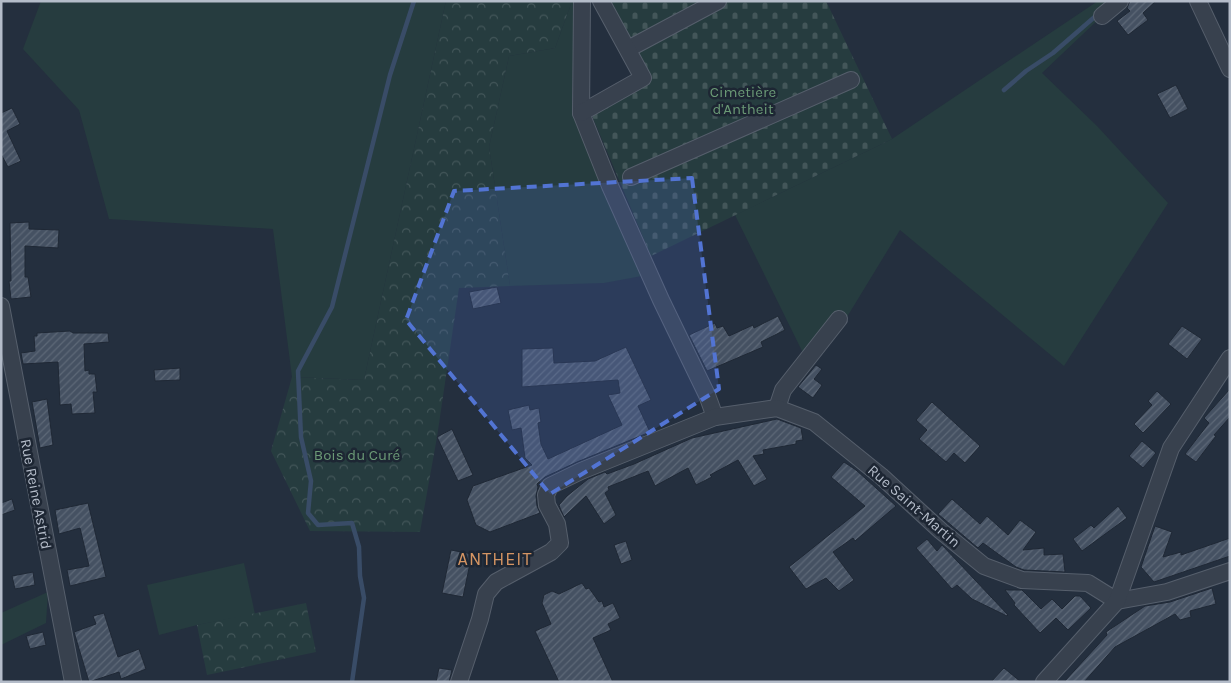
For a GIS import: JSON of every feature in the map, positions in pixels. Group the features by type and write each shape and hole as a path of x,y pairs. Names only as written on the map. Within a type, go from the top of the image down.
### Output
{"street":[{"path":"582,1 581,113 610,186 661,300 707,395 715,417"},
{"path":"581,51 592,51 594,1"},
{"path":"581,113 643,78 601,1"},
{"path":"628,49 718,1"},
{"path":"1102,16 1120,1"},
{"path":"1198,1 1230,69"},
{"path":"630,177 851,80"},
{"name":"Rue Reine Astrid","path":"1,306 73,682"},
{"path":"777,408 783,390 838,319"},
{"path":"1044,682 1117,600 1171,448 1230,358"},
{"name":"Rue Saint-Martin","path":"459,682 480,619 486,594 496,582 551,552 560,543 557,524 548,505 546,495 550,486 581,471 715,417 777,408 814,422 881,476 941,531 984,566 1022,580 1088,583 1117,600"},
{"path":"1117,600 1167,592 1230,571"}],"highlighted area":[{"path":"692,178 719,389 550,494 406,320 454,191"}],"green space":[{"path":"41,1 446,1 364,380 292,377 273,229 109,219 79,110 23,49"},
{"name":"Bois du Curé","path":"446,1 572,1 555,48 509,56 489,147 510,286 459,288 437,437 420,532 310,531 271,451 292,377 364,380"},
{"path":"572,1 574,1 572,109 642,276 604,283 510,286 489,147 509,56 555,48"},
{"name":"Cimetière d'Antheit","path":"604,1 826,1 892,139 651,256 590,111 646,79"},
{"path":"1098,1 1110,1 1102,16 1042,73 1097,126 1168,203 1064,366 900,230 847,317 804,355 735,215 892,139"},
{"path":"244,563 255,614 197,625 159,635 147,585"},
{"path":"48,592 46,623 1,645 1,613"},
{"path":"306,603 316,652 207,675 197,625"}],"building":[{"path":"1130,1 1156,1 1143,13 1148,20 1128,35 1117,21 1130,11 1127,8"},
{"path":"1176,85 1188,109 1170,118 1157,94"},
{"path":"12,108 20,124 7,131 21,161 8,167 1,154 1,113"},
{"path":"29,222 29,229 59,230 58,248 25,246 25,277 28,277 31,297 11,299 9,281 11,281 10,223"},
{"path":"497,287 501,303 473,309 469,292"},
{"path":"778,316 785,330 761,342 763,347 707,371 689,335 715,323 717,328 723,326 729,336 753,325 754,328"},
{"path":"1182,326 1202,339 1187,359 1168,344"},
{"path":"70,331 73,333 108,333 109,342 84,344 85,371 89,370 89,374 95,374 97,392 93,392 95,413 72,414 71,404 60,405 58,362 23,364 21,353 35,351 34,336 37,336 37,333"},
{"path":"626,347 651,400 638,406 650,432 545,477 537,484 537,506 540,513 490,532 476,525 467,500 473,486 532,465 525,458 521,428 512,430 508,410 529,405 530,410 539,408 541,422 538,423 541,444 548,459 622,425 608,395 620,393 618,380 522,387 522,349 553,348 554,363 595,361"},
{"path":"816,365 822,369 814,379 822,385 813,398 798,387"},
{"path":"180,368 180,380 155,381 154,370"},
{"path":"1230,389 1230,417 1214,435 1216,436 1196,462 1185,454 1209,423 1204,418"},
{"path":"1157,391 1171,404 1143,433 1134,424 1152,405 1148,401"},
{"path":"47,399 53,445 40,448 32,402"},
{"path":"932,402 980,446 965,463 954,453 946,462 919,439 927,430 916,420"},
{"path":"777,419 801,428 803,440 796,441 796,444 763,450 764,454 753,456 767,479 754,486 738,460 696,485 688,468 655,486 648,471 608,487 609,490 605,493 616,515 604,524 586,496 564,517 560,508 559,505 567,496 588,479 605,472 607,474 634,464 692,438"},
{"path":"452,429 473,475 458,481 437,437"},
{"path":"1142,441 1156,453 1143,468 1129,456"},
{"path":"844,462 856,470 896,506 855,541 853,538 833,552 854,580 839,591 826,578 806,589 789,567 865,506 831,477"},
{"path":"12,499 15,510 1,515 1,503"},
{"path":"952,499 980,524 987,516 1008,535 1020,520 1036,532 1023,550 1044,548 1044,555 1063,554 1065,572 1024,570 1016,567 983,543 978,548 938,514"},
{"path":"88,503 106,577 70,586 67,570 89,566 80,528 59,534 55,510"},
{"path":"1118,506 1127,518 1082,551 1073,539 1091,525 1094,528"},
{"path":"1155,526 1172,532 1163,557 1181,552 1181,555 1230,538 1230,556 1154,582 1141,567"},
{"path":"927,539 937,551 942,545 1008,615 972,599 957,585 952,589 916,548"},
{"path":"626,541 632,560 621,564 614,545"},
{"path":"451,550 472,554 463,597 442,593"},
{"path":"33,572 35,585 15,589 12,576"},
{"path":"582,583 586,589 589,588 599,602 602,601 604,607 613,603 620,618 608,624 611,630 593,638 613,682 559,682 535,631 551,624 542,603 544,595 552,591 559,594"},
{"path":"1212,588 1216,604 1190,611 1191,617 1180,620 1175,614 1115,647 1084,682 1064,682 1107,635 1106,632 1145,606 1170,602"},
{"path":"1005,590 1022,590 1041,609 1052,599 1062,609 1075,596 1080,596 1091,608 1068,630 1056,618 1040,633 1014,605 1015,603"},
{"path":"104,613 118,657 139,649 146,669 121,679 119,672 89,682 74,632 96,624 93,616"},
{"path":"43,632 46,645 30,649 26,636"},
{"path":"439,668 452,670 449,682 436,682"},
{"path":"1004,668 1021,682 991,682"}],"waterway":[{"path":"352,682 364,598 360,576 359,547 352,523 318,525 308,513 311,481 301,437 298,371 332,307 390,75 414,1"},
{"path":"1004,90 1026,71 1053,53 1098,14"}],"district":[{"name":"ANTHEIT","path":"495,559"}]}
